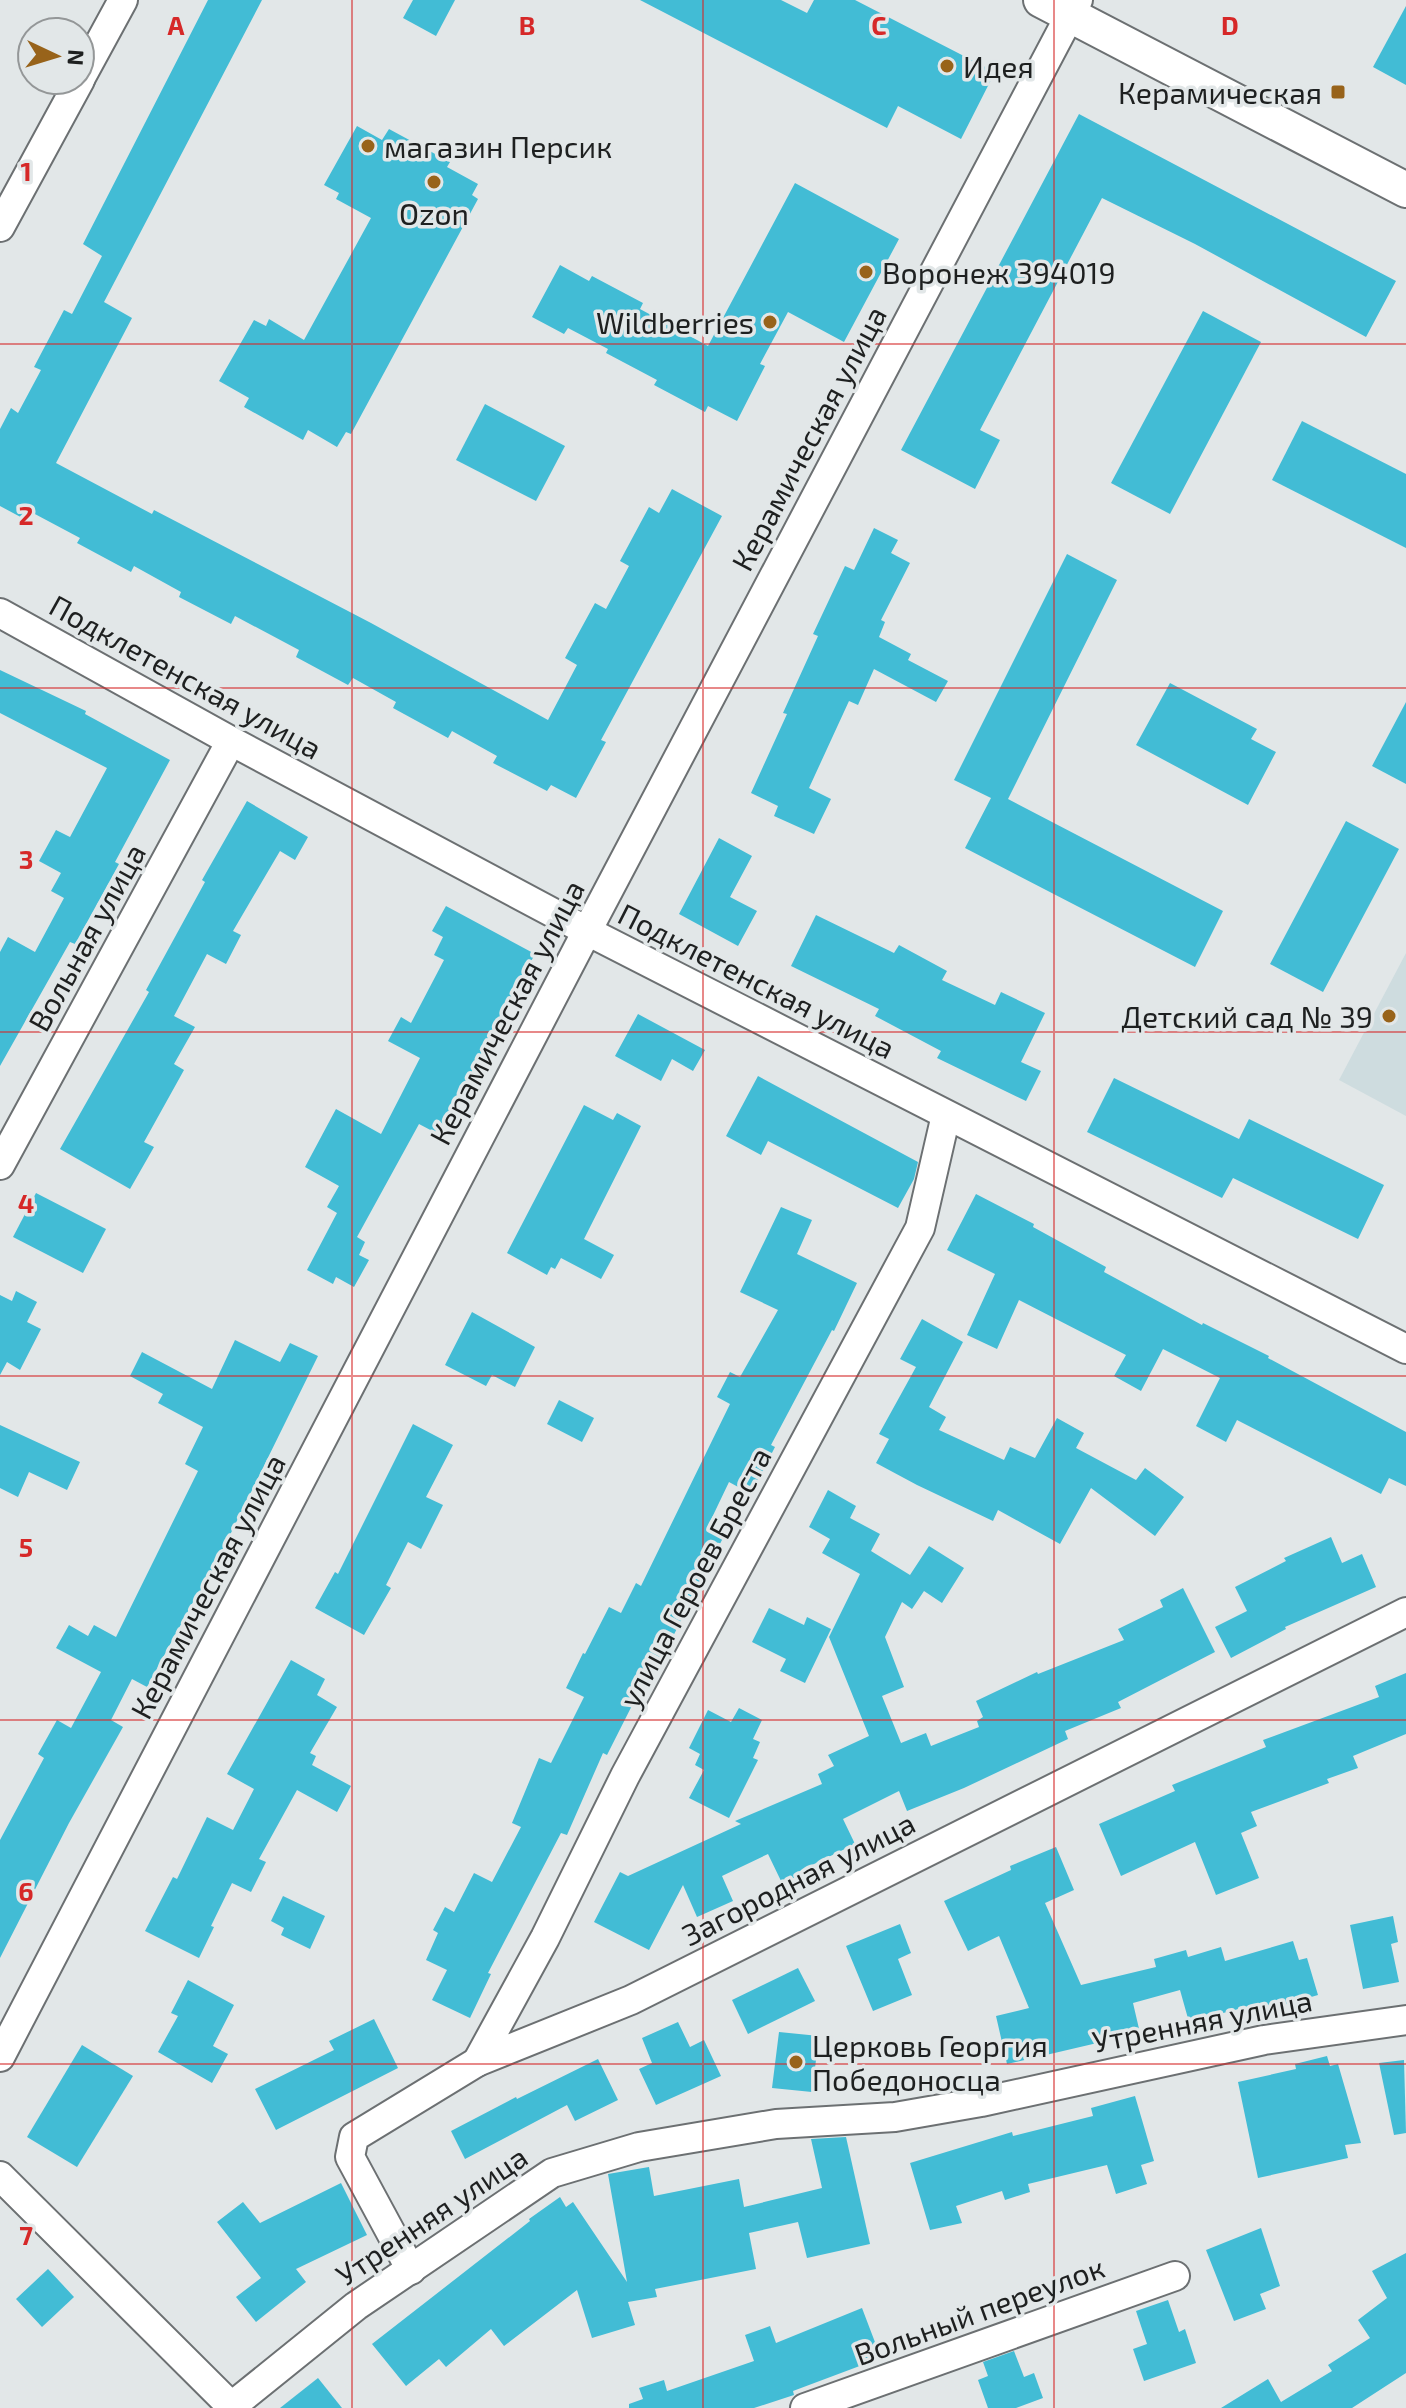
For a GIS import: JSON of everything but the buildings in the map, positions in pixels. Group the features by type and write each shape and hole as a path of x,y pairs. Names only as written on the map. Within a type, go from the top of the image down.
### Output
{"street":[{"path":"96,50 123,0"},
{"path":"1063,5 1406,190"},
{"name":"Керамическая улица","path":"0,2057 587,931 1063,5"},
{"path":"0,227 71,96"},
{"name":"Подклетенская улица","path":"0,613 231,741 587,931 1406,1349"},
{"name":"Вольная улица","path":"0,1165 231,741"},
{"name":"улица Героев Бреста","path":"477,2062 545,1938 625,1776 920,1228 946,1115"},
{"name":"Загородная улица","path":"411,2270 350,2157 354,2137 477,2062 631,2000 1406,1612"},
{"name":"Утренняя улица","path":"233,2407 356,2306 552,2173 639,2147 776,2124 895,2117 981,2102 1264,2040 1406,2020"},
{"path":"0,2176 233,2407"},
{"name":"Вольный переулок","path":"805,2408 1175,2276"}],"shaded area":[{"name":"Детский сад № 39","path":"1406,953 1406,1116 1339,1080"}],"place":[{"name":"Идея","path":"947,66"},
{"name":"Керамическая","path":"1338,92"},
{"name":"магазин Персик","path":"368,146"},
{"name":"Ozon","path":"434,182"},
{"name":"Воронеж 394019","path":"866,272"},
{"name":"Wildberries","path":"770,322"},
{"name":"Детский сад № 39","path":"1389,1016"},
{"name":"Церковь Георгия Победоносца","path":"796,2062"}]}
